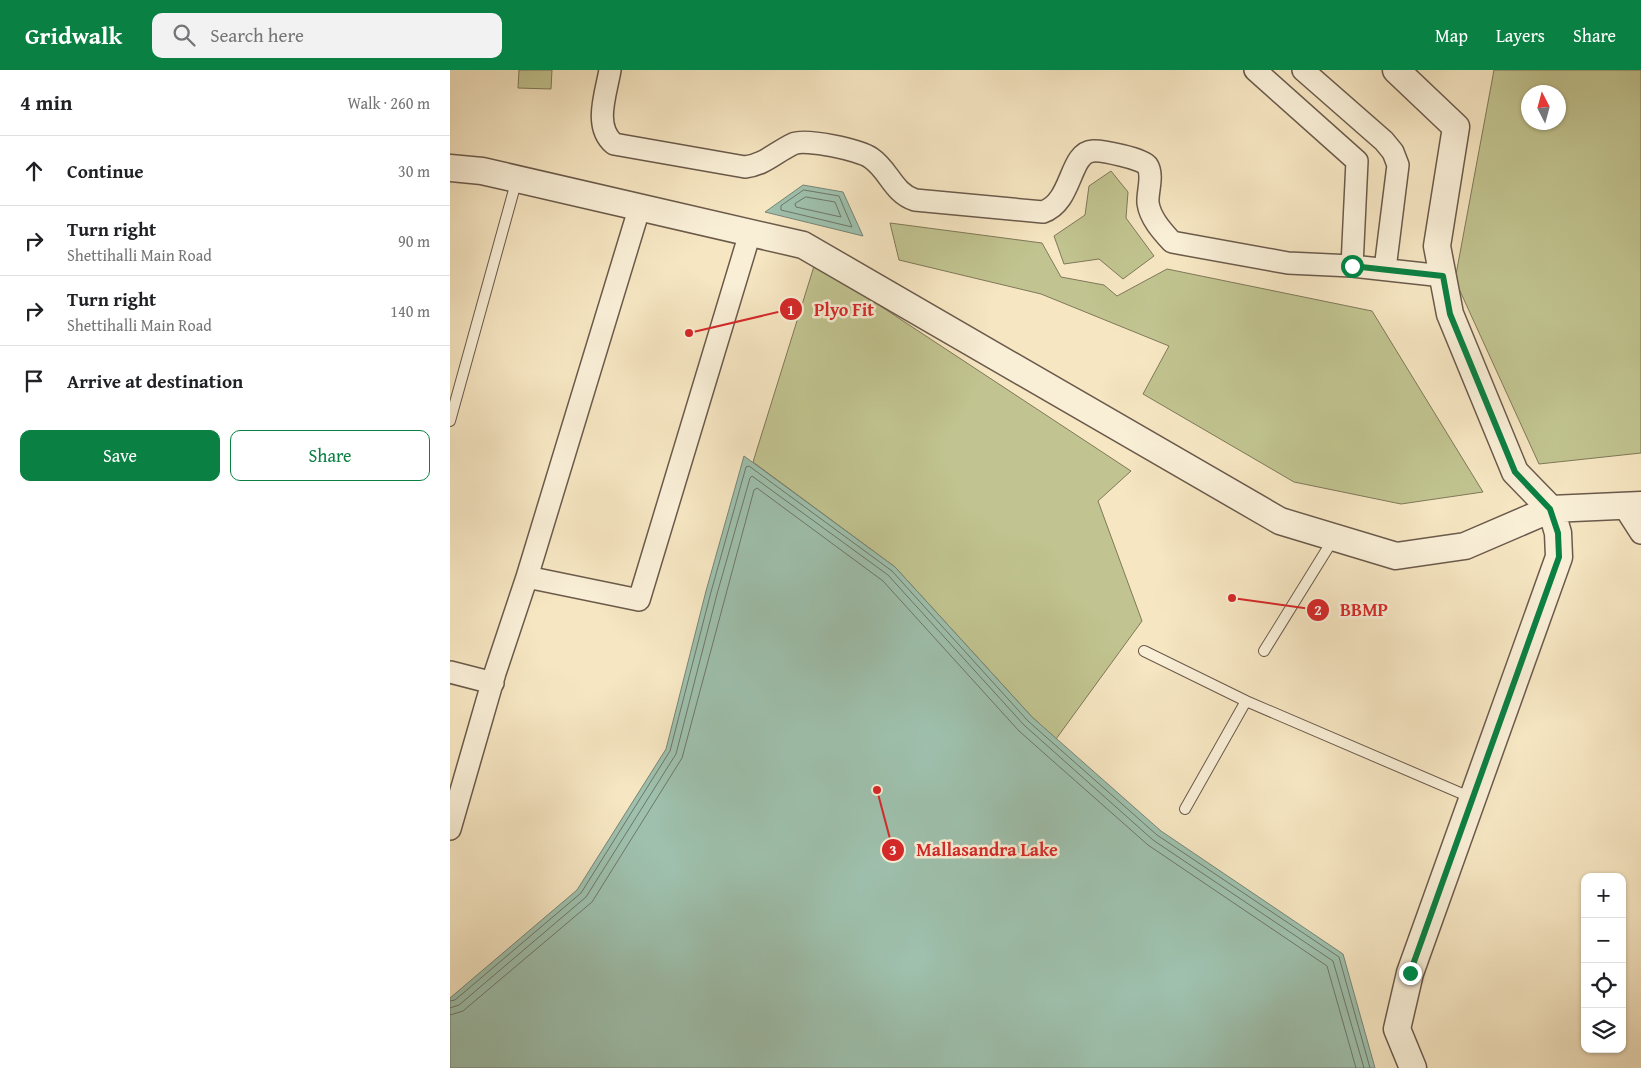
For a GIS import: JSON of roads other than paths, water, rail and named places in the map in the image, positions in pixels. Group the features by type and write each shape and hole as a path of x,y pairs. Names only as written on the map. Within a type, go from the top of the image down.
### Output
{"street":[{"path":"610,70 602,113 602,125 607,138 614,144 745,168 760,164 794,143 813,142 868,155 876,161 905,197 915,200 1043,212 1052,209 1063,197 1082,154 1093,151 1139,160 1147,164 1150,171 1148,202 1152,214 1162,231 1172,242 1264,260 1352,266 1443,276"},
{"path":"1254,70 1357,161 1352,266"},
{"path":"1303,70 1384,141 1396,159 1398,165 1385,269"},
{"path":"1396,70 1456,127 1437,246 1450,314 1515,472 1550,509 1558,533 1559,557 1410,973 1397,1029 1413,1068"},
{"path":"450,168 482,171 517,178 803,245 1280,521 1334,538 1396,556 1466,546 1550,509 1632,505 1641,533"},
{"path":"451,824 492,683 527,577 640,206"},
{"path":"527,577 639,600 750,232"},
{"path":"450,672 492,683"}],"lane":[{"path":"450,421 517,178"},
{"path":"1264,651 1334,538"},
{"path":"1144,651 1246,701 1473,798"},
{"path":"1185,809 1246,701"}],"water":[{"path":"803,185 843,192 863,236 765,212"},
{"path":"744,456 895,567 1032,717 1161,831 1343,954 1375,1068 450,1068 450,998 577,890 666,749 706,591"}],"place":[{"name":"Plyo Fit","path":"689,333"},
{"name":"BBMP","path":"1232,598"},
{"name":"Mallasandra Lake","path":"877,790"}]}
